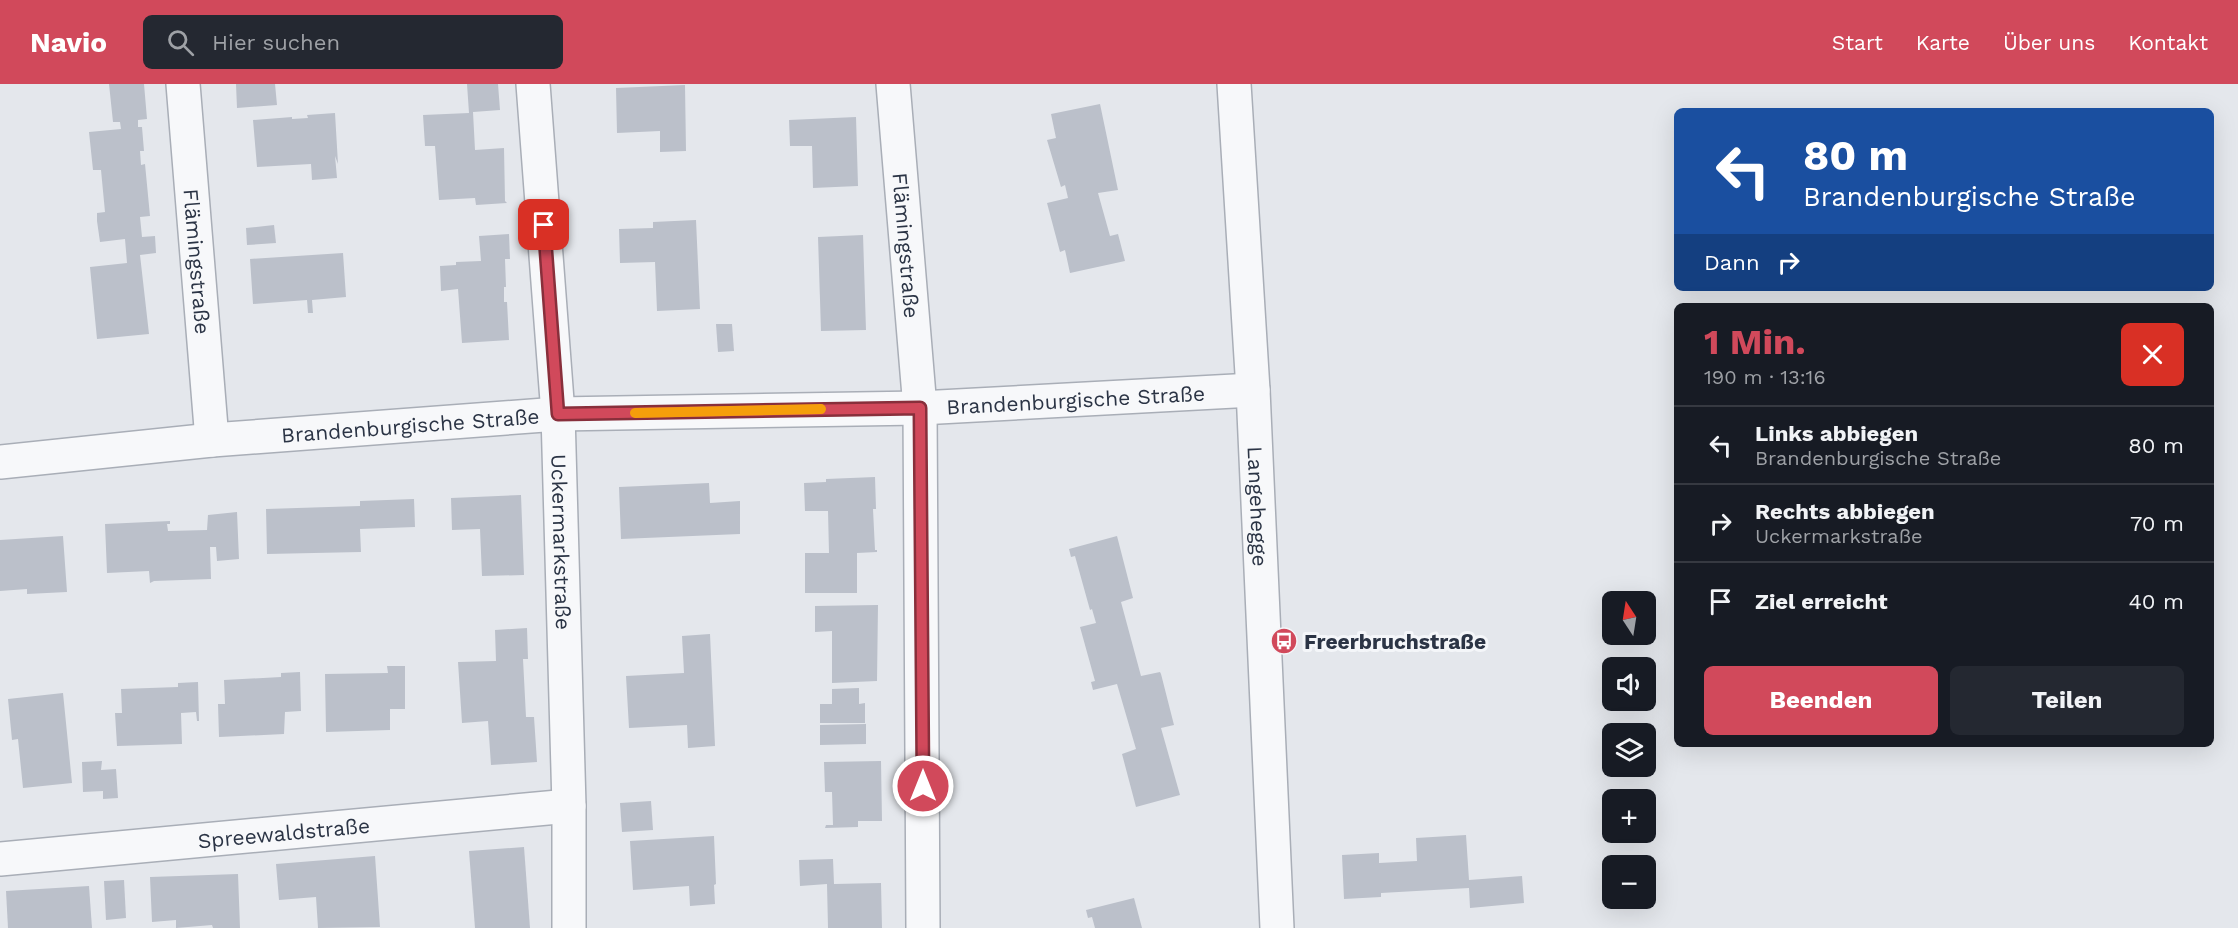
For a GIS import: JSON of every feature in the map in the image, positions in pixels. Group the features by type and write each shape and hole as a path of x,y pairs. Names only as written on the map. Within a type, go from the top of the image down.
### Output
{"street":[{"name":"Flämingstraße","path":"183,84 212,440"},
{"name":"Uckermarkstraße","path":"533,84 558,414 569,806 569,928"},
{"name":"Flämingstraße","path":"892,84 920,408 923,928"},
{"name":"Langehegge","path":"1233,84 1253,390 1277,928"},
{"name":"Brandenburgische Straße","path":"0,462 212,440 558,414 920,408 1253,390"},
{"name":"Spreewaldstraße","path":"0,859 569,806"}],"building":[{"path":"109,84 144,84 147,119 138,120 138,127 142,127 144,151 140,151 141,165 145,164 150,216 140,217 142,237 155,236 156,253 140,255 149,334 97,339 90,267 127,263 125,239 100,242 97,221 97,213 105,212 101,170 93,170 89,132 121,129 120,122 113,122"},
{"path":"236,84 275,84 277,105 237,108"},
{"path":"467,84 498,84 500,110 473,112 475,150 504,148 505,201 507,203 476,205 475,198 439,200 435,146 425,146 423,115 469,113"},
{"path":"685,85 686,151 660,152 660,131 617,133 616,88"},
{"path":"1100,104 1118,190 1098,193 1110,236 1118,234 1125,261 1070,273 1065,250 1060,252 1047,203 1068,198 1065,185 1061,187 1047,140 1056,138 1051,114"},
{"path":"335,113 337,178 312,180 311,164 257,167 253,120 308,118 307,115"},
{"path":"856,117 858,186 813,188 812,146 790,146 789,120"},
{"path":"696,220 700,309 657,311 655,262 620,263 619,229 653,228 653,222"},
{"path":"274,225 276,243 247,245 246,228"},
{"path":"509,234 510,259 505,259 504,302 507,302 509,340 462,343 458,289 441,291 440,266 456,265 456,262 481,261 479,236"},
{"path":"863,235 866,330 821,331 818,237"},
{"path":"343,253 346,297 312,300 313,313 308,313 307,300 253,304 250,259"},
{"path":"716,324 732,324 734,351 718,352"},
{"path":"875,477 876,509 873,509 875,550 877,552 857,553 857,593 805,593 805,553 829,553 828,511 805,511 804,483 826,482 826,479"},
{"path":"709,483 710,503 740,501 740,534 621,539 619,487"},
{"path":"521,495 524,575 482,576 480,529 452,530 451,498"},
{"path":"414,499 415,527 360,529 361,552 267,554 266,509 360,506 360,501"},
{"path":"237,512 239,559 217,561 216,547 210,547 211,579 150,583 149,571 107,573 105,524 170,521 170,524 167,524 168,531 207,530 208,515"},
{"path":"63,536 67,592 27,594 27,589 0,591 0,540"},
{"path":"1117,536 1133,598 1121,602 1141,676 1160,672 1161,674 1174,725 1161,728 1180,795 1136,807 1122,754 1136,749 1117,684 1093,690 1091,682 1095,681 1080,627 1096,623 1092,609 1090,610 1075,556 1071,557 1069,549"},
{"path":"878,605 877,681 832,683 832,631 815,632 815,606"},
{"path":"527,628 528,659 523,659 526,717 534,717 537,762 491,765 488,721 462,723 458,662 496,661 495,630"},
{"path":"710,634 715,746 688,748 687,725 629,728 626,676 684,673 682,636"},
{"path":"387,666 405,666 405,709 390,709 390,730 326,732 325,674 388,673"},
{"path":"300,672 301,711 285,712 284,734 219,737 218,704 225,704 224,680 281,677 281,673"},
{"path":"198,682 199,721 197,721 196,712 181,713 182,744 117,746 115,713 122,713 121,689 178,687 178,683"},
{"path":"859,688 859,704 865,703 865,723 820,723 820,704 832,704 832,689"},
{"path":"63,693 72,783 23,788 18,739 12,740 8,699"},
{"path":"866,724 866,744 820,745 820,725"},
{"path":"102,761 101,770 116,769 118,798 103,799 103,791 83,792 82,762"},
{"path":"881,761 882,821 858,821 858,827 825,828 826,825 833,825 832,792 825,792 824,762"},
{"path":"651,801 653,830 622,832 620,803"},
{"path":"1466,835 1469,880 1522,876 1524,903 1470,908 1469,888 1381,893 1381,897 1344,899 1342,855 1379,853 1379,863 1417,861 1416,838"},
{"path":"714,836 715,904 690,906 689,886 633,890 630,841"},
{"path":"524,847 530,928 475,928 469,851"},
{"path":"375,856 380,927 318,928 316,897 279,900 276,864"},
{"path":"833,859 834,884 881,883 882,928 828,928 827,884 800,886 799,860"},
{"path":"238,874 240,928 213,928 212,925 176,928 176,920 152,922 150,877"},
{"path":"124,880 126,918 106,920 104,881"},
{"path":"89,886 92,928 8,928 6,891"},
{"path":"1134,898 1142,928 1095,928 1092,917 1088,918 1086,910"}],"slow traffic":[{"path":"635,413 821,409"}],"place":[{"name":"Freerbruchstraße","path":"1284,641"}],"route":[{"path":"544,225 558,414 920,408 923,786"}]}
